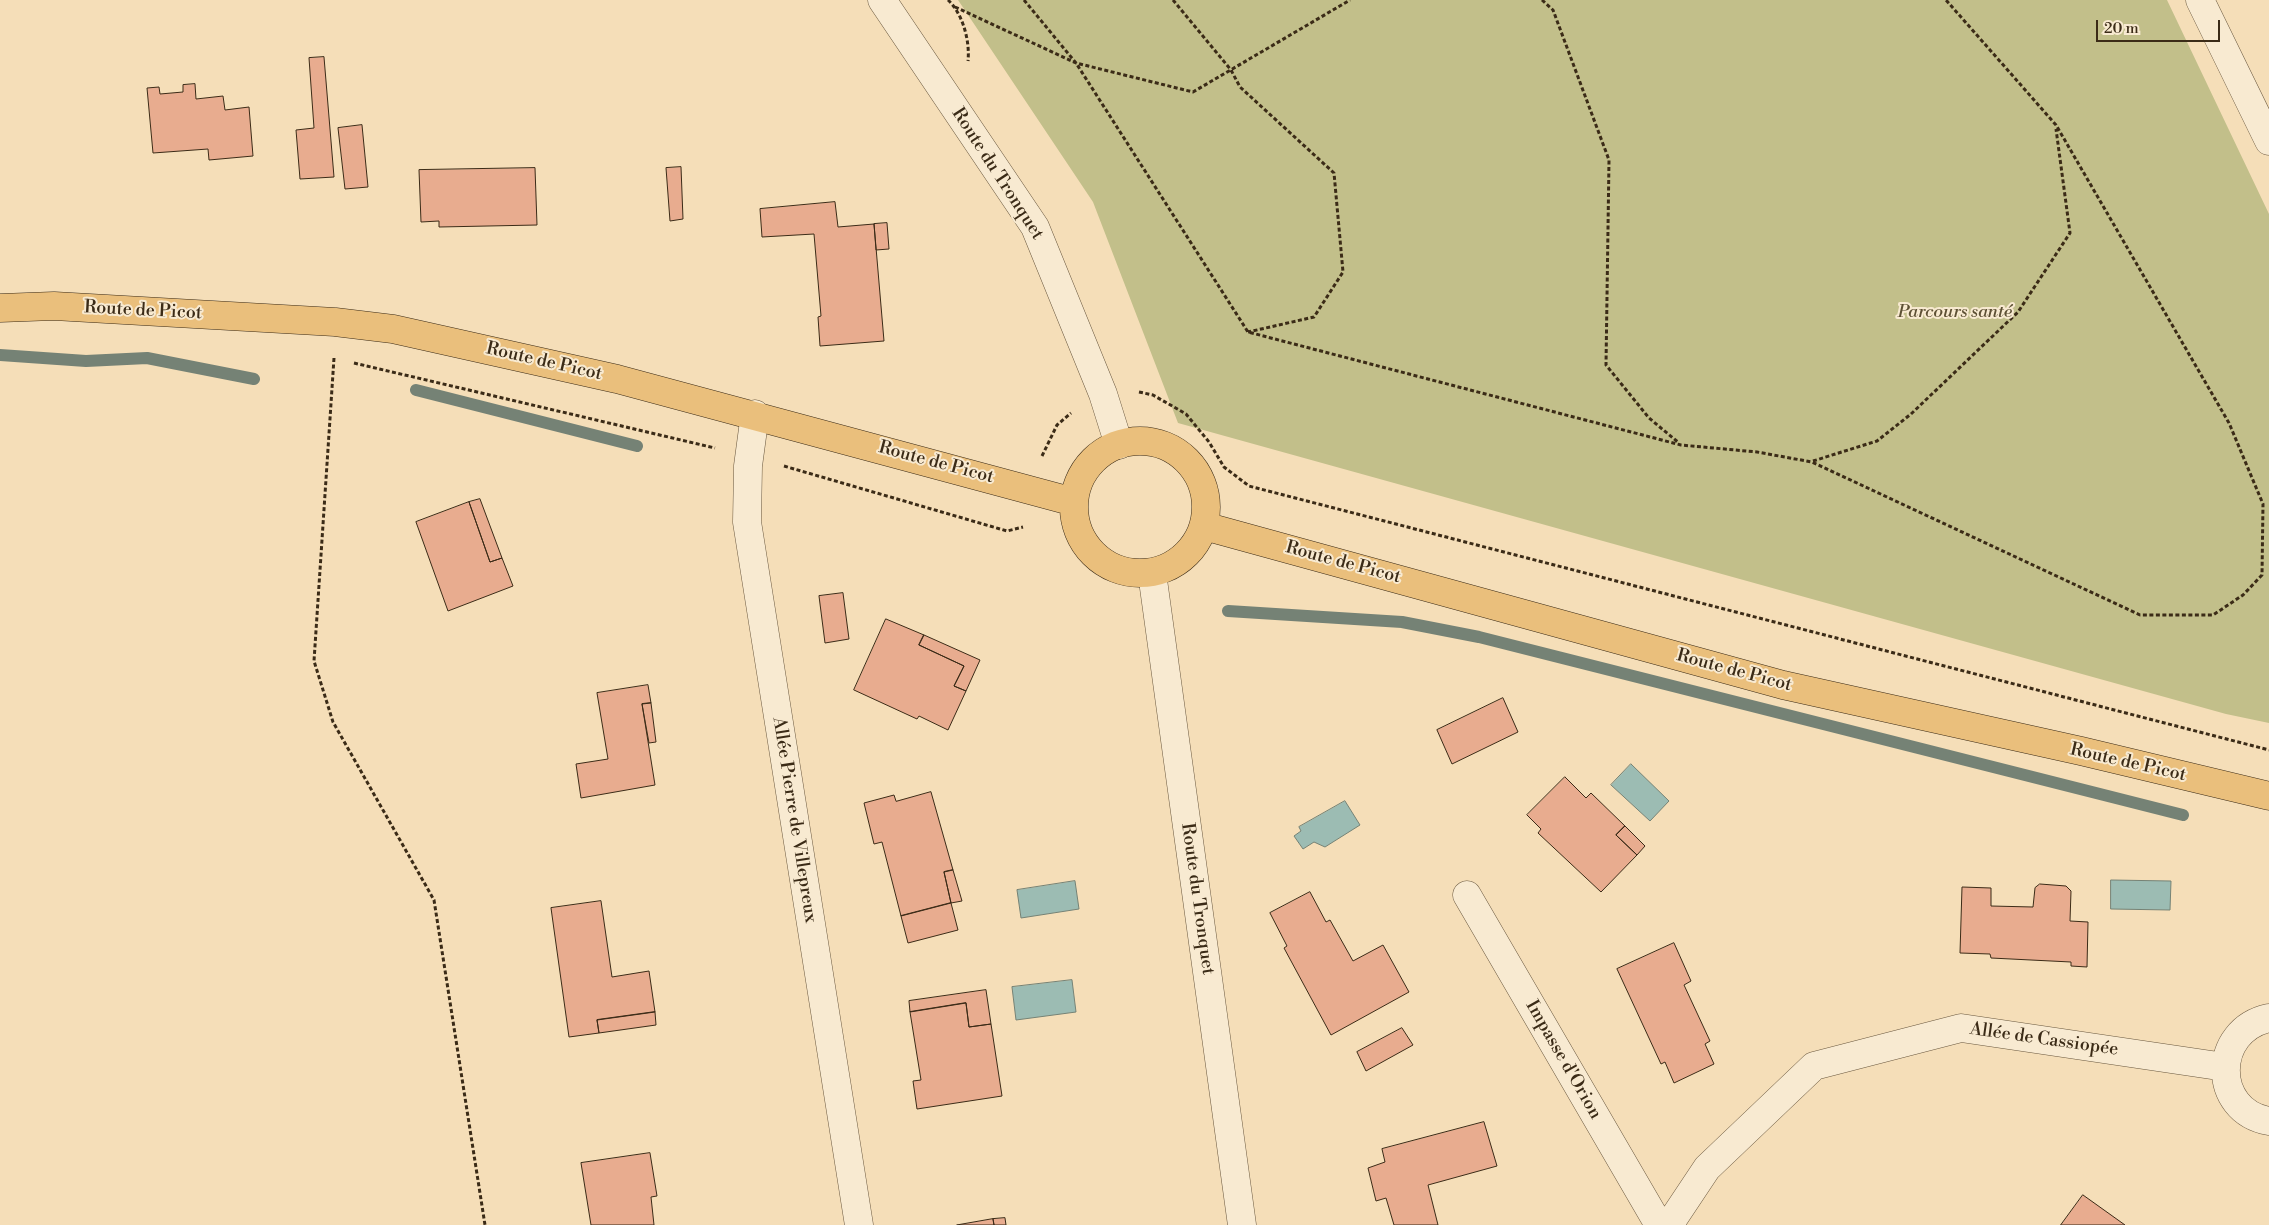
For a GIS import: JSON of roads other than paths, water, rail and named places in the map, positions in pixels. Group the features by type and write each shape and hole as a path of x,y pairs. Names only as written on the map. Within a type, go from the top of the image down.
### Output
{"main road":[{"name":"Route de Picot","path":"0,308 64,306 336,322 393,329 617,379 755,414 1074,502"},
{"path":"1139,441 1159,444 1178,453 1193,468 1203,486 1206,506 1204,526 1196,543 1184,557 1170,567 1152,573 1132,573 1113,568 1095,556 1083,540 1075,522 1074,502 1078,483 1088,466 1101,453 1119,445 1139,441"},
{"name":"Route de Picot","path":"1204,526 1783,684 2081,751 2269,796"}],"street":[{"name":"Route du Tronquet","path":"882,0 1035,227 1103,394 1119,445"},
{"path":"2200,0 2269,141"},
{"name":"Allée Pierre de Villepreux","path":"755,414 748,466 746,522 859,1225"},
{"name":"Route du Tronquet","path":"1152,573 1242,1225"},
{"name":"Impasse d'Orion","path":"1468,895 1659,1225"},
{"path":"2269,1018 2252,1023 2238,1034 2228,1049 2225,1067 2227,1084 2234,1099 2246,1112 2261,1120 2269,1121"},
{"name":"Allée de Cassiopée","path":"1669,1225 1707,1168 1814,1066 1960,1028 2225,1067"}],"water":[{"path":"1631,764 1669,801 1650,821 1611,785"},
{"path":"1345,801 1360,825 1325,847 1314,842 1303,849 1294,836 1301,831 1299,827"},
{"path":"2111,880 2171,881 2170,910 2111,909"},
{"path":"1075,881 1079,909 1021,918 1017,890"},
{"path":"1072,980 1076,1012 1016,1020 1012,987"}],"waterway":[{"path":"0,355 86,361 147,358 254,379"},
{"path":"416,390 637,446"},
{"path":"1228,611 1402,622 1479,637 2183,815"}],"park label":[{"name":"Parcours santé","path":"1955,313"}]}
